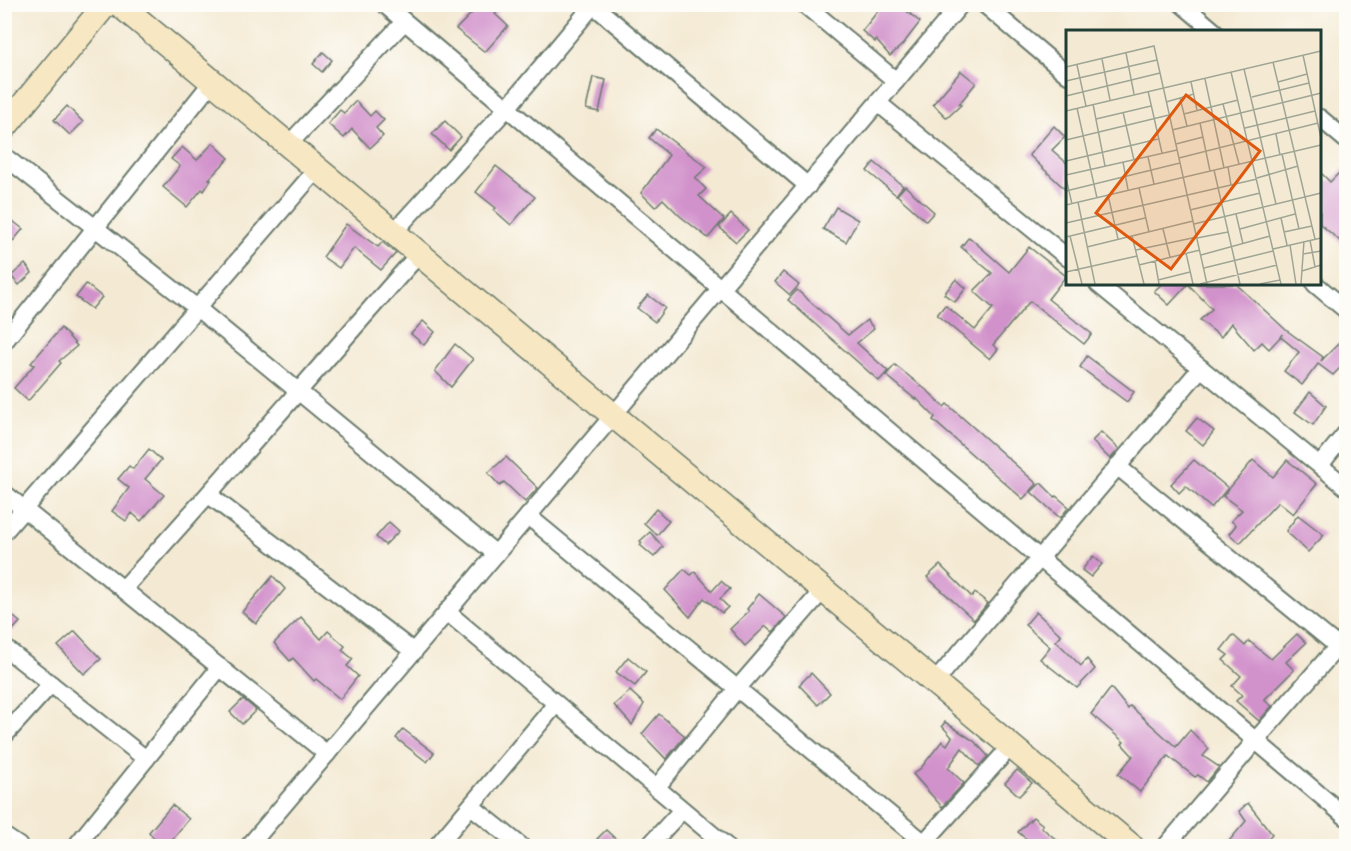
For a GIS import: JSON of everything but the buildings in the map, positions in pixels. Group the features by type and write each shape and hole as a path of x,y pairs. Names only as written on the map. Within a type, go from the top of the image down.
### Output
{"street":[{"path":"4,128 106,4"},
{"path":"119,4 1131,846"},
{"path":"384,4 1347,817"},
{"path":"804,4 896,81"},
{"path":"249,846 961,4"},
{"path":"984,4 1066,73"},
{"path":"1182,4 1213,30"},
{"path":"393,233 507,108 593,5 808,186"},
{"path":"288,145 404,22"},
{"path":"4,342 212,82"},
{"path":"878,103 1066,256"},
{"path":"1321,119 1347,140"},
{"path":"4,156 197,308 496,554"},
{"path":"4,532 317,169"},
{"path":"123,589 209,495 297,391 419,254"},
{"path":"1099,285 1347,487"},
{"path":"1316,285 1347,310"},
{"path":"934,682 1201,368"},
{"path":"1320,465 1347,433"},
{"path":"1117,466 1344,646 1256,740 1166,846"},
{"path":"4,493 327,754"},
{"path":"209,495 414,652"},
{"path":"528,516 924,845 1011,746"},
{"path":"656,788 737,689 823,590"},
{"path":"447,612 726,846"},
{"path":"4,647 146,759"},
{"path":"76,846 220,667"},
{"path":"4,736 51,684"},
{"path":"437,846 556,704"},
{"path":"471,806 521,846"},
{"path":"649,846 682,810"},
{"path":"4,836 19,846"}]}
